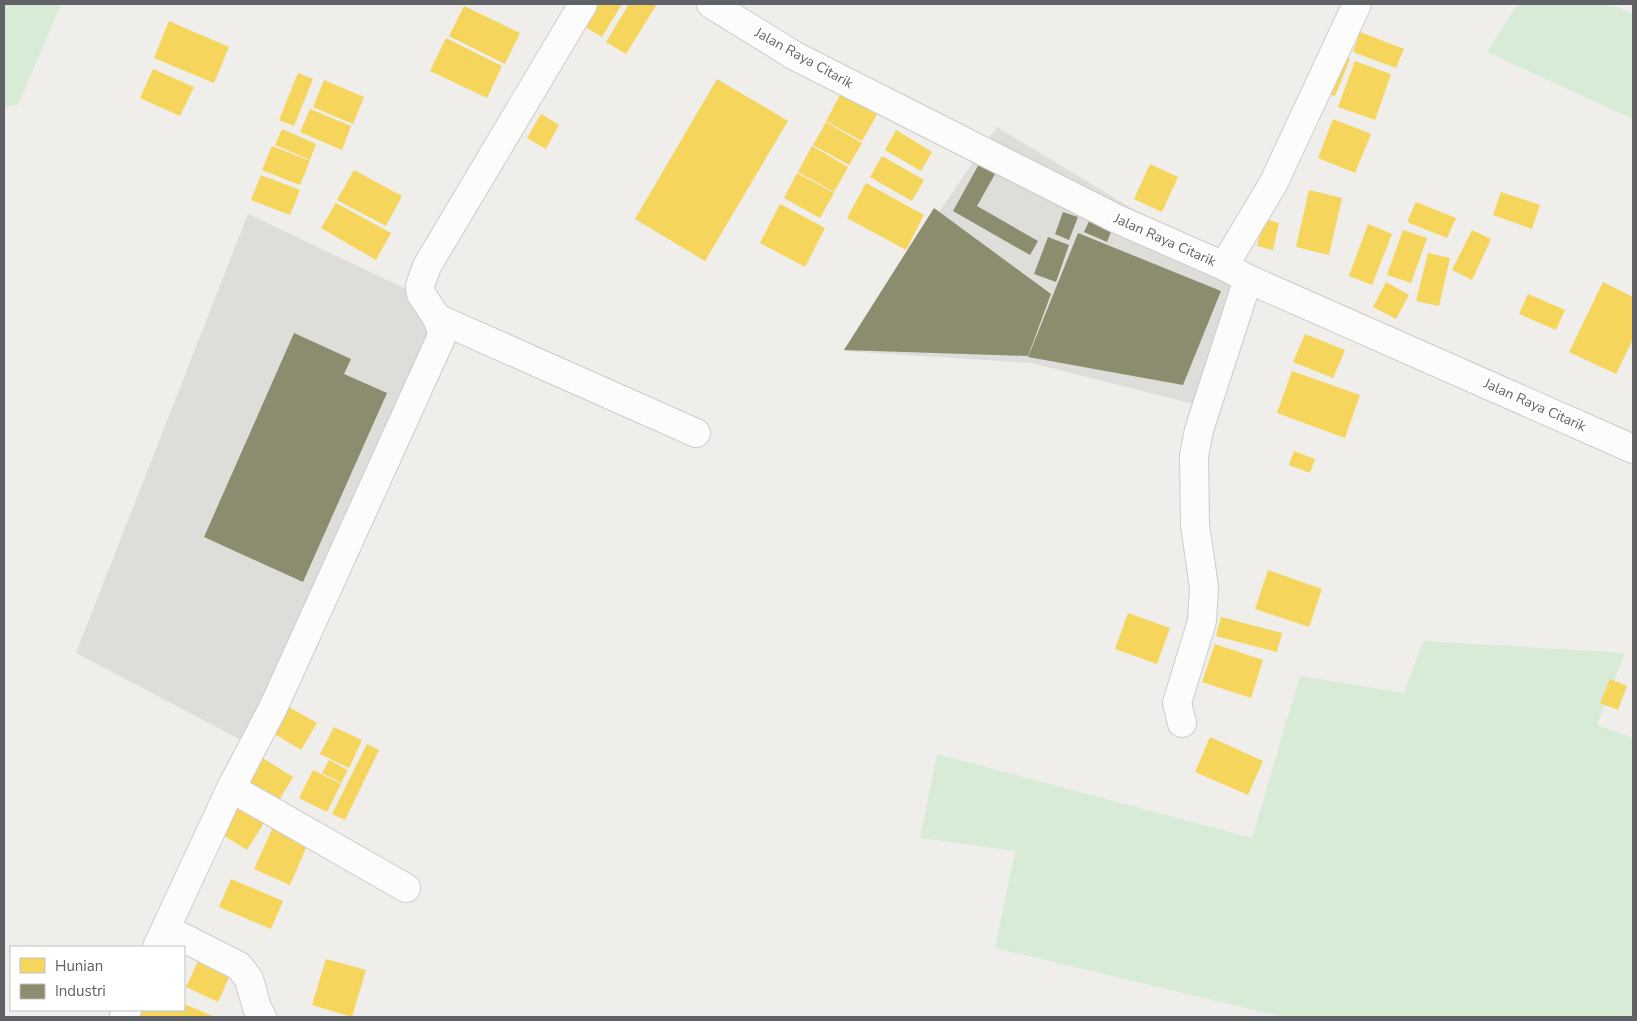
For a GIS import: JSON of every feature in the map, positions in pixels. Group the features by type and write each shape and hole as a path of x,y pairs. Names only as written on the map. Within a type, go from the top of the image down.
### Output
{"street":[{"path":"184,946 162,938 231,788 277,699 441,338 441,329 437,318 421,294 420,286 427,266 583,4"},
{"name":"Jalan Raya Citarik","path":"711,4 795,56 1117,218 1224,266 1248,279 1633,449"},
{"path":"1224,266 1273,184 1357,4"},
{"path":"1182,723 1177,703 1202,621 1204,587 1195,525 1194,456 1199,430 1248,279"},
{"path":"437,318 696,433"},
{"path":"231,788 406,888"},
{"path":"185,946 239,966 249,979 257,1008 262,1017"}],"shaded area":[{"path":"997,127 1247,278 1202,406 1031,363 844,351"},
{"path":"248,214 423,297 428,348 243,741 76,653"}],"green space":[{"path":"4,4 61,4 18,105 4,107"},
{"path":"1518,4 1610,4 1633,14 1633,119 1487,52"},
{"path":"1423,641 1625,653 1597,725 1633,738 1633,1017 1284,1017 995,948 1015,851 920,838 937,754 1252,838 1300,676 1404,693"}],"building: Hunian":[{"path":"594,4 622,4 602,37 582,25"},
{"path":"629,4 657,4 626,54 606,42"},
{"path":"464,6 520,33 505,64 449,36"},
{"path":"169,21 229,47 214,83 154,58"},
{"path":"1360,32 1404,49 1396,68 1353,52"},
{"path":"446,38 502,66 487,98 430,71"},
{"path":"1338,53 1350,59 1335,96 1322,92"},
{"path":"1355,61 1391,74 1375,120 1338,107"},
{"path":"153,69 194,87 180,116 140,98"},
{"path":"298,73 313,79 294,126 279,120"},
{"path":"717,79 788,121 705,261 635,219"},
{"path":"324,80 364,97 353,124 313,107"},
{"path":"841,93 878,113 862,141 826,121"},
{"path":"310,109 351,126 342,150 300,132"},
{"path":"541,114 559,125 546,149 527,138"},
{"path":"1333,119 1371,134 1355,173 1318,158"},
{"path":"826,122 862,143 849,165 813,145"},
{"path":"282,129 316,144 310,160 275,145"},
{"path":"896,130 932,152 921,171 885,150"},
{"path":"272,146 310,161 300,185 262,170"},
{"path":"812,146 848,167 834,192 798,172"},
{"path":"882,156 924,180 912,201 870,177"},
{"path":"1150,164 1178,177 1162,212 1134,199"},
{"path":"354,170 402,196 386,226 337,200"},
{"path":"797,173 834,193 820,218 784,198"},
{"path":"261,175 300,190 290,215 251,200"},
{"path":"866,183 924,215 906,250 847,218"},
{"path":"1309,190 1342,198 1329,255 1296,247"},
{"path":"1501,192 1540,205 1532,229 1493,215"},
{"path":"1416,202 1456,218 1447,238 1407,222"},
{"path":"336,203 391,233 376,260 321,228"},
{"path":"780,204 825,228 805,267 760,243"},
{"path":"1264,219 1279,223 1273,250 1257,246"},
{"path":"1368,224 1392,234 1372,285 1349,276"},
{"path":"1403,230 1427,238 1411,283 1387,275"},
{"path":"1472,230 1491,239 1472,280 1452,270"},
{"path":"1428,253 1450,258 1439,306 1416,301"},
{"path":"1386,282 1409,295 1396,319 1373,307"},
{"path":"1603,282 1633,297 1633,339 1616,374 1569,352"},
{"path":"1528,294 1565,310 1556,330 1519,314"},
{"path":"1305,334 1345,350 1333,378 1293,362"},
{"path":"1292,371 1360,395 1345,438 1277,413"},
{"path":"1294,451 1315,459 1310,473 1289,465"},
{"path":"1268,570 1322,589 1309,627 1255,609"},
{"path":"1128,613 1170,628 1157,664 1115,649"},
{"path":"1221,617 1282,633 1277,652 1216,636"},
{"path":"1215,644 1263,660 1251,698 1202,682"},
{"path":"1610,679 1627,686 1618,710 1600,703"},
{"path":"280,702 317,723 301,750 265,728"},
{"path":"334,727 362,740 349,768 320,754"},
{"path":"1210,737 1263,761 1248,795 1195,772"},
{"path":"367,744 379,750 345,820 332,814"},
{"path":"256,754 293,777 278,802 241,780"},
{"path":"329,760 348,770 341,783 322,773"},
{"path":"313,770 341,784 327,812 299,798"},
{"path":"231,800 265,821 247,850 213,829"},
{"path":"273,827 308,843 290,885 254,869"},
{"path":"231,879 283,901 271,929 219,907"},
{"path":"199,959 231,973 218,1002 186,987"},
{"path":"326,959 366,970 352,1017 312,1005"},
{"path":"185,1004 215,1017 128,1017 131,1011 185,1011"}],"building: Industri":[{"path":"979,164 995,174 977,206 1038,241 1030,255 953,211"},
{"path":"934,208 1051,294 1028,356 844,350"},
{"path":"1063,212 1078,217 1069,240 1055,234"},
{"path":"1091,217 1113,227 1107,242 1084,232"},
{"path":"1078,233 1221,291 1183,385 1028,357"},
{"path":"1048,237 1069,245 1056,282 1034,274"},
{"path":"294,333 351,359 344,374 387,393 303,582 204,537"}]}
